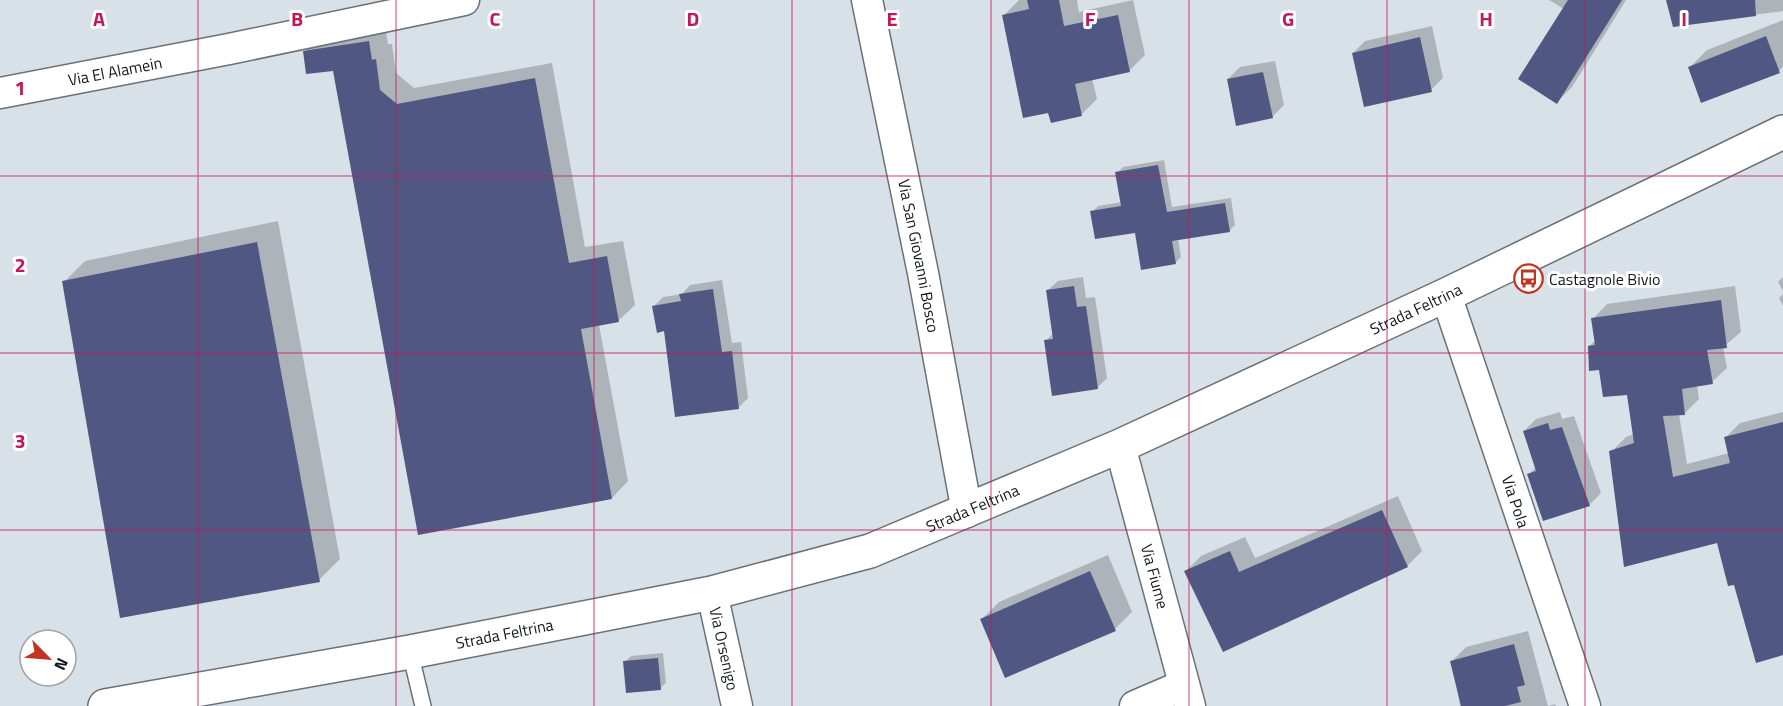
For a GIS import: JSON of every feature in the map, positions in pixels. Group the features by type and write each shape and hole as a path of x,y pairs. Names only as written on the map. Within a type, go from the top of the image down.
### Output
{"main road":[{"name":"Strada Feltrina","path":"105,706 410,652 712,593 870,551 1120,446 1446,295 1783,132"}],"street":[{"name":"Via El Alamein","path":"0,93 229,49 464,0"},
{"name":"Via San Giovanni Bosco","path":"867,0 923,273 967,512"},
{"name":"Via Pola","path":"1446,295 1585,706"},
{"name":"Via Fiume","path":"1120,446 1187,695"},
{"name":"Via Orsenigo","path":"712,593 736,706"},
{"path":"1135,706 1187,695"}],"lane":[{"path":"410,652 423,706"}],"building":[{"path":"1027,0 1059,0 1064,26 1118,15 1130,72 1075,84 1082,116 1051,123 1048,113 1023,118 1002,15 1029,9"},
{"path":"1568,0 1622,0 1557,104 1518,79"},
{"path":"1666,0 1755,0 1756,16 1673,27"},
{"path":"1766,36 1780,73 1701,103 1688,67"},
{"path":"1420,37 1432,92 1364,107 1352,53"},
{"path":"369,41 372,60 376,59 380,90 397,104 535,78 569,263 607,256 619,322 581,329 612,499 418,535 333,71 306,74 303,51"},
{"path":"1263,72 1273,118 1236,126 1227,79"},
{"path":"1158,165 1167,212 1225,203 1230,232 1172,241 1176,264 1141,270 1135,233 1095,239 1090,211 1121,206 1115,172"},
{"path":"257,242 320,582 120,618 62,281"},
{"path":"1074,286 1077,307 1086,306 1098,389 1052,396 1044,340 1053,339 1046,290"},
{"path":"713,289 722,352 732,351 739,409 675,417 664,331 657,333 652,306 681,301 679,294"},
{"path":"1721,300 1727,348 1707,350 1713,384 1682,389 1685,415 1663,416 1673,477 1730,463 1724,437 1783,422 1783,655 1756,663 1734,585 1728,586 1717,543 1624,567 1609,451 1634,443 1627,395 1603,397 1599,370 1589,371 1588,346 1595,345 1591,318"},
{"path":"1548,423 1550,430 1562,427 1590,506 1543,521 1527,474 1536,471 1523,431"},
{"path":"1382,510 1408,567 1223,652 1184,571 1230,551 1239,572"},
{"path":"1090,571 1116,631 1005,678 980,619"},
{"path":"1514,644 1525,685 1517,687 1521,702 1505,706 1461,706 1450,661"},
{"path":"658,658 661,690 626,693 623,661"}],"place":[{"name":"Castagnole Bivio","path":"1528,279"}]}
